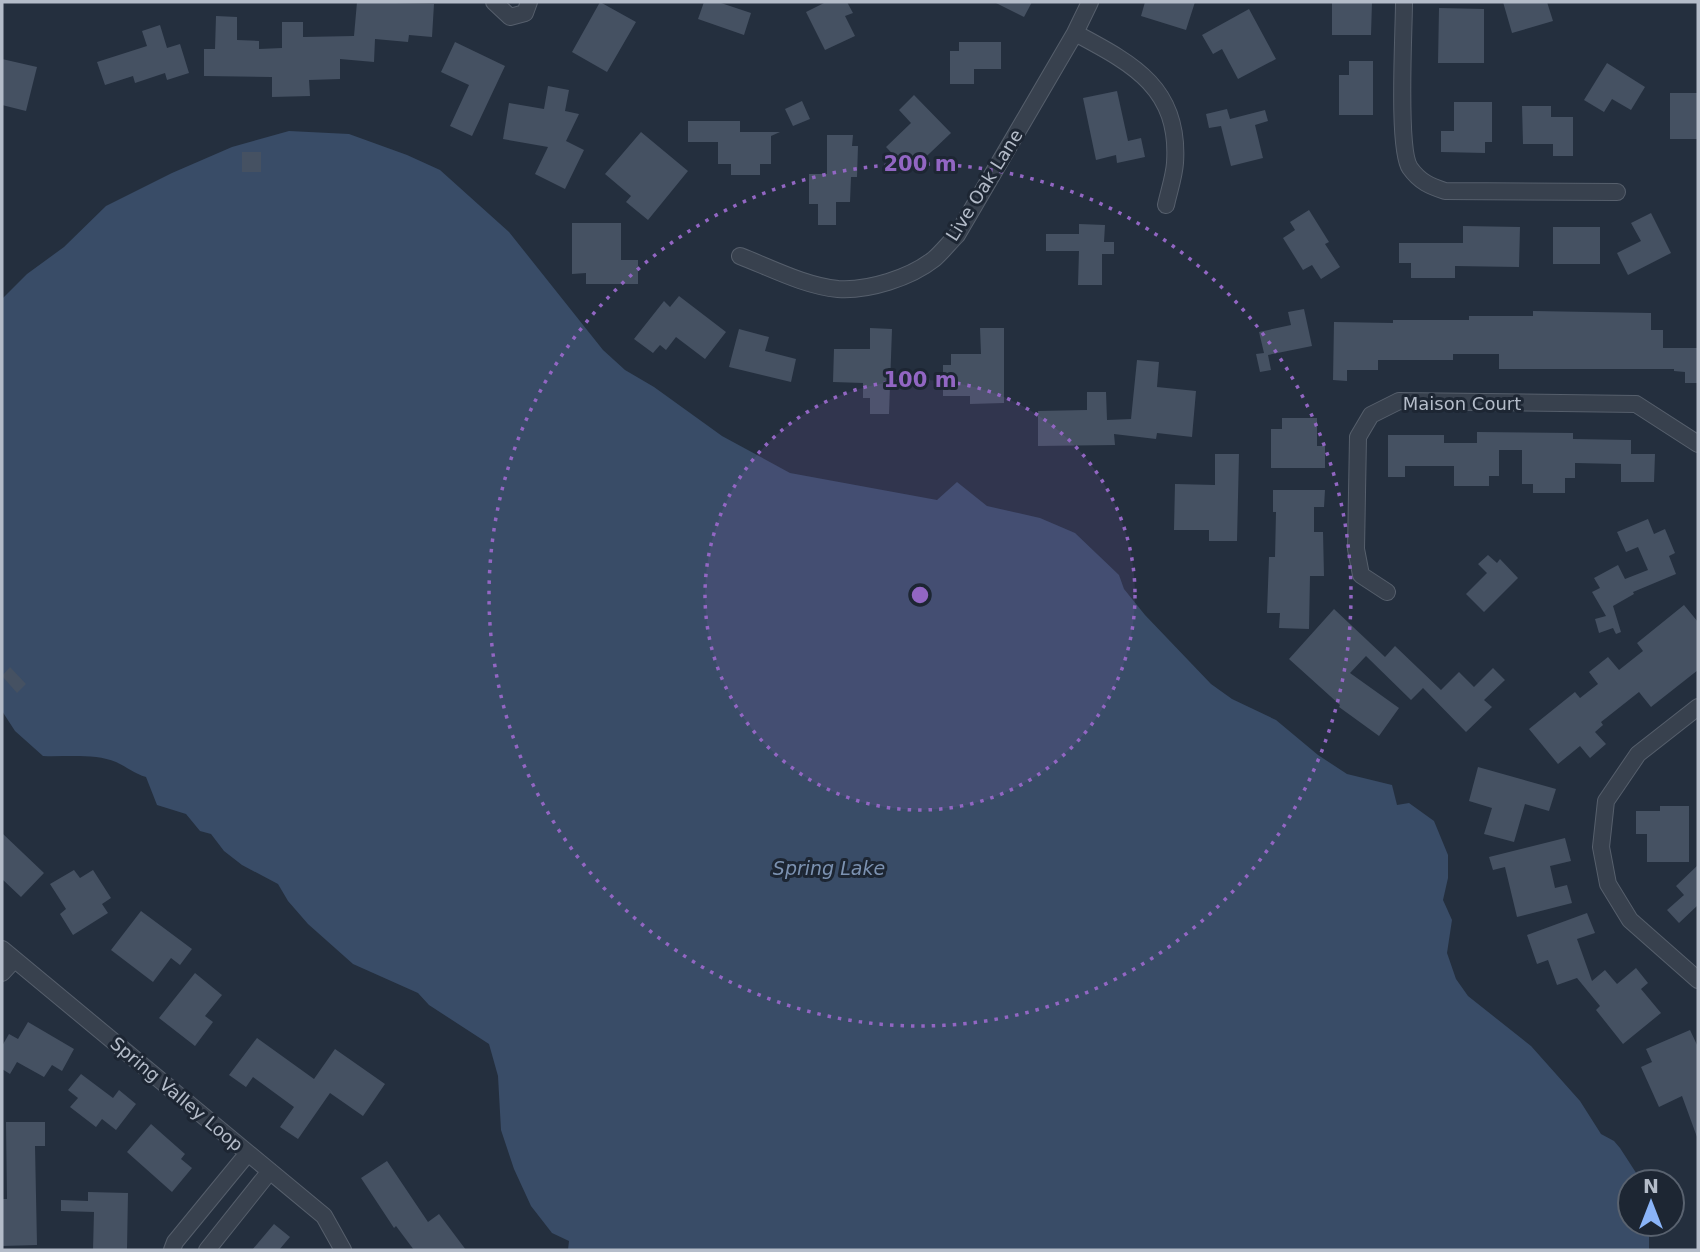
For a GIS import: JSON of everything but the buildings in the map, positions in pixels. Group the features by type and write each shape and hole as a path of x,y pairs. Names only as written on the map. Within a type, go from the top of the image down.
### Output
{"street":[{"path":"494,2 510,17 525,13 529,2"},
{"name":"Live Oak Lane","path":"740,256 814,284 838,289 867,286 904,276 934,259 957,235 1075,33 1090,2"},
{"path":"1404,2 1403,143 1408,166 1423,184 1445,191 1617,192"},
{"path":"1075,33 1118,56 1152,83 1168,108 1175,134 1175,165 1166,205"},
{"name":"Maison Court","path":"1387,592 1361,575 1358,562 1358,437 1371,415 1399,401 1636,404 1698,444"},
{"path":"1698,707 1638,754 1606,801 1601,847 1608,884 1630,920 1698,980"},
{"name":"Spring Valley Loop","path":"2,974 8,954 324,1216 343,1250"},
{"path":"172,1250 174,1241 248,1153"},
{"path":"207,1250 270,1171"}],"water":[{"name":"Spring Lake","path":"289,131 349,134 440,170 509,232 603,350 625,370 654,387 722,436 790,473 937,500 957,482 987,506 1040,518 1075,533 1119,575 1124,589 1145,615 1211,684 1232,699 1276,720 1318,755 1347,774 1392,785 1397,805 1409,803 1434,821 1448,855 1448,878 1443,900 1452,920 1447,953 1456,979 1468,996 1531,1046 1580,1101 1601,1134 1620,1148 1633,1168 1616,1168 1616,1238 1649,1238 1649,1250 568,1250 569,1241 552,1233 531,1206 514,1169 501,1130 498,1076 489,1044 429,1005 418,993 353,964 308,924 288,901 278,884 242,865 224,851 211,834 200,831 186,814 157,805 146,777 108,759 89,756 43,756 15,731 2,711 2,299 27,274 64,247 106,206 232,147"}]}
